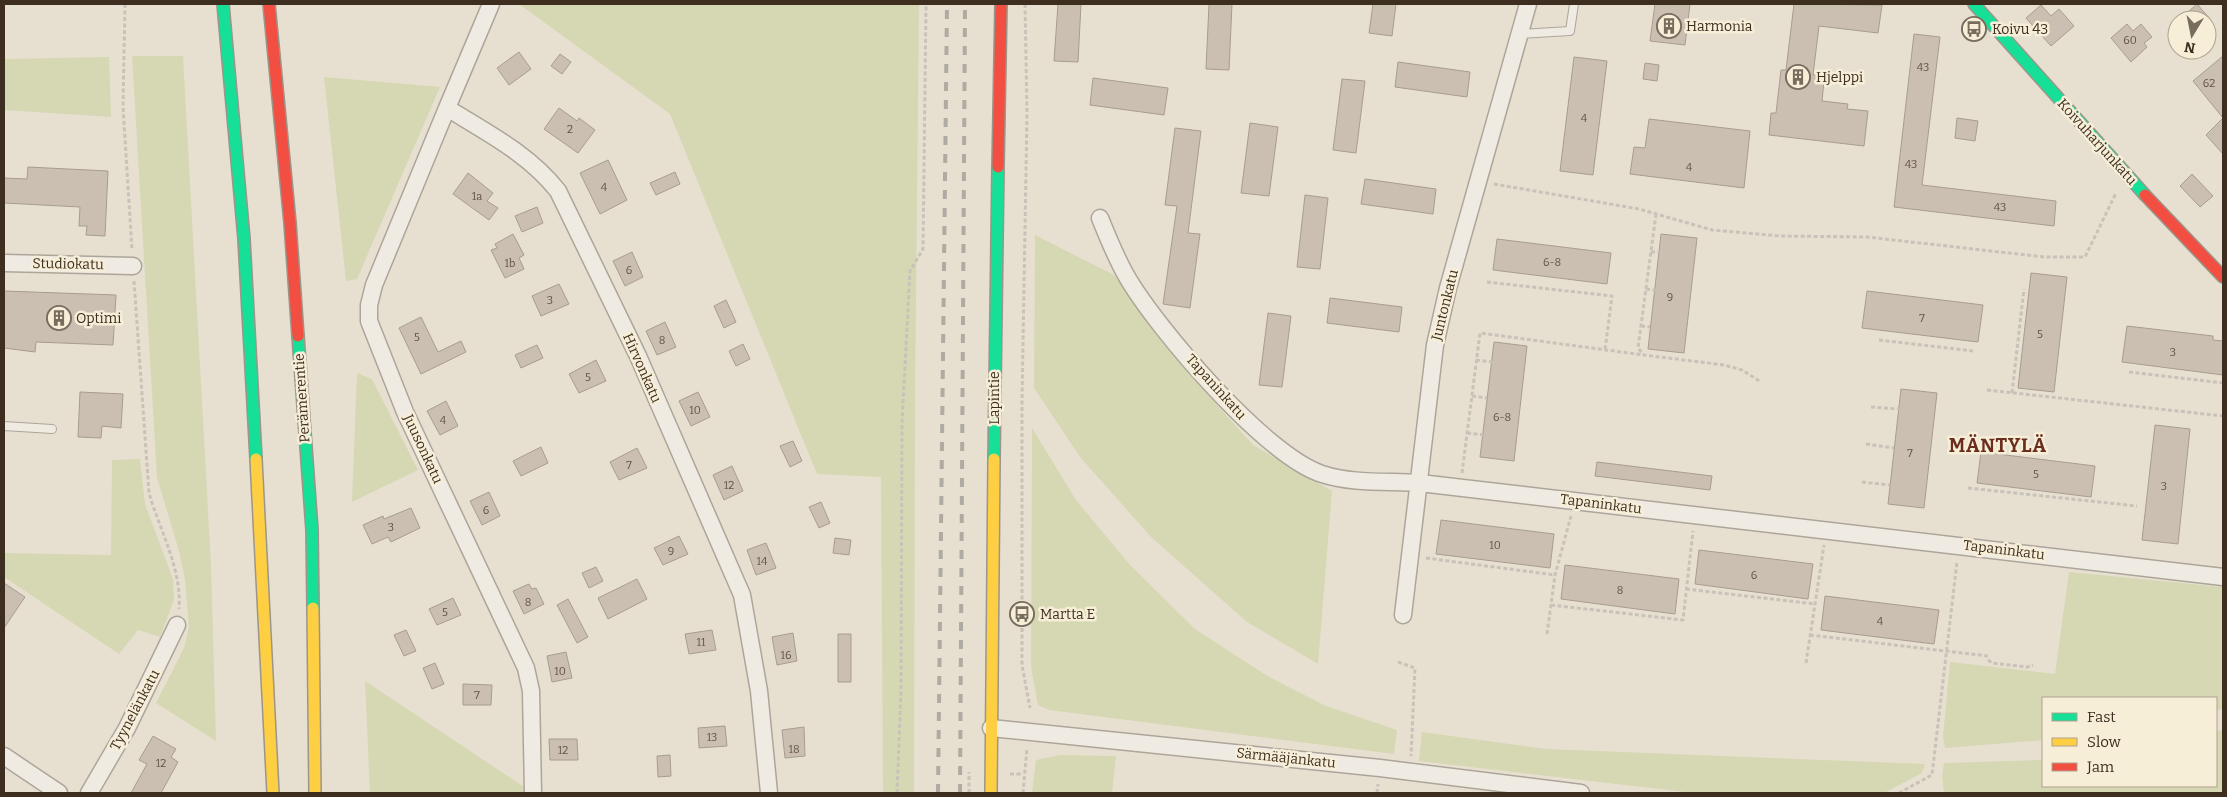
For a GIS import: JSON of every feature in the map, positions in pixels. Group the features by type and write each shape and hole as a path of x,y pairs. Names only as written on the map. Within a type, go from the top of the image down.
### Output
{"main road":[{"path":"223,4 244,240 273,793"},
{"name":"Perämerentie","path":"269,4 290,223 312,530 315,793"},
{"name":"Lapintie","path":"991,793 1000,4"},
{"name":"Koivuharjunkatu","path":"1974,4 2128,176 2223,277"}],"street":[{"path":"447,108 491,4"},
{"name":"Juntonkatu","path":"1403,615 1435,345 1528,4"},
{"name":"Juusonkatu","path":"447,108 374,286 369,305 369,321 405,412 526,668 531,691 533,793"},
{"name":"Hirvonkatu","path":"447,108 527,159 546,176 558,191 638,356 742,595 760,691 769,793"},
{"name":"Tapaninkatu","path":"1100,218 1127,277 1155,316 1212,383 1258,432 1296,463 1322,474 1346,480 1420,483 1460,487 2223,577"},
{"name":"Studiokatu","path":"4,263 133,266"},
{"name":"Tyynelänkatu","path":"89,793 127,728 178,626"},
{"name":"Särmääjänkatu","path":"991,728 1410,772 1581,793"},
{"path":"4,756 59,793"}],"lane":[{"path":"1519,34 1570,31 1574,4"},
{"path":"4,426 52,430"}],"path":[{"path":"125,4 123,108 149,493 157,523 178,574 180,596 178,626"},
{"path":"897,793 901,691 902,423 910,271 923,249 926,4"},
{"path":"1025,4 1027,114 1022,400 1022,665 1030,708"},
{"path":"1479,180 1656,214 1712,230 1780,236 1867,237 2044,257 2085,257 2119,188 2128,176"},
{"path":"1644,355 1638,348 1656,214"},
{"path":"1651,252 1659,252"},
{"path":"1487,282 1612,296 1605,350"},
{"path":"1646,289 1655,290"},
{"path":"2012,393 2024,289"},
{"path":"1641,326 1650,327"},
{"path":"1460,487 1480,333 1724,365 1742,370 1761,382"},
{"path":"1879,340 1973,351"},
{"path":"1476,360 1492,362"},
{"path":"2129,372 2223,383"},
{"path":"1987,390 2223,416"},
{"path":"1472,396 1487,398"},
{"path":"1871,406 1899,409"},
{"path":"1467,433 1483,435"},
{"path":"1866,444 1894,448"},
{"path":"1862,482 1890,485"},
{"path":"1968,488 2137,506"},
{"path":"1547,634 1555,575 1575,501"},
{"path":"1551,605 1683,620 1695,514"},
{"path":"1806,662 1826,529"},
{"path":"1899,793 1932,775 1959,545"},
{"path":"1411,556 1555,575"},
{"path":"1686,589 1815,604"},
{"path":"1810,635 1946,651 1988,658 2000,664 2027,667 2033,665"},
{"path":"1398,662 1415,668 1410,772"},
{"path":"1023,793 1023,774 1027,748"},
{"path":"969,772 969,793"},
{"path":"1009,774 1023,774"}],"green space":[{"path":"519,4 919,4 915,397 914,793 883,793 881,477 817,474 670,114"},
{"path":"132,56 183,56 211,566 216,741 156,703 184,648 189,627 185,580 179,551 157,477"},
{"path":"109,57 111,117 4,110 4,59"},
{"path":"324,77 440,87 357,279 346,281"},
{"path":"1035,235 1114,275 1189,374 1253,445 1332,491 1318,664 1247,622 1151,537 1080,457 1034,388"},
{"path":"357,373 372,379 418,470 352,502"},
{"path":"1032,428 1076,500 1130,565 1195,629 1269,677 1326,706 1397,730 1394,754 1049,710 1038,705 1031,667"},
{"path":"140,459 145,504 173,579 174,600 160,637 138,630 119,654 4,577 4,553 111,555 112,460"},
{"path":"2069,572 2223,587 2223,709 2217,710 2217,697 2042,697 2042,740 1945,748 1943,737 1950,662 2055,674"},
{"path":"365,681 533,793 370,793"},
{"path":"2223,730 2223,793 1944,793 1942,776 1944,763 2042,760 2042,787 2217,787 2217,731"},
{"path":"1422,732 1546,749 1925,764 1922,773 1884,793 1694,793 1419,761"},
{"path":"1060,755 1116,756 1112,793 1032,793 1036,760"}],"building":[{"path":"1058,4 1081,4 1078,62 1054,61"},
{"path":"1209,4 1232,4 1229,70 1206,69"},
{"path":"1373,4 1396,4 1392,36 1369,33"},
{"name":"Harmonia","path":"1655,4 1690,4 1685,45 1650,41"},
{"name":"Hjelppi","path":"1794,4 1882,5 1878,33 1819,26 1813,75 1816,75 1815,79 1824,81 1822,101 1848,104 1847,109 1868,111 1864,146 1769,135 1771,113 1776,113 1781,70 1786,70"},
{"path":"2197,4 2202,10 2190,10"},
{"path":"2041,5 2051,16 2059,9 2074,26 2051,46 2026,18"},
{"path":"2127,24 2133,31 2141,24 2152,37 2144,43 2147,47 2131,62 2111,38"},
{"path":"1914,34 1940,37 1922,185 2056,201 2054,226 1894,207"},
{"path":"519,52 531,69 509,85 497,68"},
{"path":"560,54 571,62 562,74 551,66"},
{"path":"2223,56 2223,118 2193,81"},
{"path":"1574,57 1607,61 1593,175 1560,171"},
{"path":"1398,62 1470,72 1467,97 1395,87"},
{"path":"1645,63 1659,65 1657,81 1643,79"},
{"path":"1093,78 1168,88 1164,115 1090,105"},
{"path":"1342,79 1365,81 1356,153 1333,150"},
{"path":"559,108 577,121 579,118 595,130 578,153 544,129"},
{"path":"1957,118 1978,121 1975,141 1955,138"},
{"path":"2223,118 2223,154 2206,135"},
{"path":"1649,119 1750,131 1744,188 1630,174 1634,147 1645,148"},
{"path":"1250,123 1278,127 1269,196 1241,193"},
{"path":"1175,128 1201,131 1188,233 1200,234 1190,308 1163,304 1177,206 1165,205"},
{"path":"608,160 627,200 600,214 580,173"},
{"path":"28,167 108,171 105,236 86,235 87,226 79,226 80,207 4,203 4,178 27,179"},
{"path":"675,172 680,184 656,195 650,183"},
{"path":"468,173 493,193 487,201 498,208 489,220 453,194"},
{"path":"2192,174 2213,196 2200,207 2180,186"},
{"path":"1365,179 1436,189 1433,214 1361,204"},
{"path":"1305,195 1328,198 1320,269 1297,267"},
{"path":"537,207 543,223 522,232 515,216"},
{"path":"513,234 524,255 519,258 524,269 505,278 491,250 497,248 495,244"},
{"path":"1661,234 1697,238 1684,353 1648,349"},
{"path":"1497,239 1611,253 1607,284 1493,270"},
{"path":"632,252 643,277 625,286 613,261"},
{"path":"2031,273 2067,277 2054,392 2018,388"},
{"path":"559,284 569,304 541,316 532,296"},
{"name":"Optimi","path":"4,291 116,295 113,345 36,342 35,352 4,348"},
{"path":"1867,291 1983,305 1978,342 1862,328"},
{"path":"1330,298 1402,307 1399,332 1327,323"},
{"path":"726,300 736,322 724,328 714,306"},
{"path":"1268,313 1291,316 1282,387 1259,385"},
{"path":"421,317 438,352 461,341 466,352 421,374 399,328"},
{"path":"665,322 676,347 657,355 646,331"},
{"path":"2127,326 2213,336 2213,340 2223,341 2223,375 2122,362"},
{"path":"1494,342 1527,346 1514,461 1480,457"},
{"path":"743,344 750,359 736,366 729,351"},
{"path":"537,345 543,358 521,368 515,355"},
{"path":"596,360 606,381 579,393 569,374"},
{"path":"1901,389 1937,393 1924,508 1888,504"},
{"path":"80,392 123,394 121,428 102,426 101,438 78,437"},
{"path":"698,392 710,417 691,426 679,401"},
{"path":"446,401 458,426 440,435 427,411"},
{"path":"2155,425 2190,429 2178,544 2142,540"},
{"path":"793,441 802,461 790,467 780,446"},
{"path":"541,447 548,463 521,476 513,461"},
{"path":"637,448 647,468 619,480 610,462"},
{"path":"1981,452 2095,466 2091,497 1977,483"},
{"path":"1597,462 1712,476 1710,490 1595,476"},
{"path":"732,466 743,491 724,500 713,475"},
{"path":"489,492 500,516 482,525 470,501"},
{"path":"821,502 830,523 819,528 809,507"},
{"path":"411,508 420,528 391,542 388,537 372,544 363,525 383,516 384,519"},
{"path":"1441,520 1554,534 1550,568 1436,554"},
{"path":"679,536 688,554 663,565 654,548"},
{"path":"835,538 851,540 849,555 833,553"},
{"path":"766,543 776,568 756,575 747,550"},
{"path":"1699,550 1813,564 1808,599 1695,584"},
{"path":"1565,565 1679,579 1675,614 1561,599"},
{"path":"596,567 603,581 589,588 582,573"},
{"path":"637,579 647,599 608,619 598,598"},
{"path":"4,583 25,597 4,628"},
{"path":"529,584 532,589 536,588 544,604 524,614 513,591"},
{"path":"1825,596 1939,610 1934,644 1821,630"},
{"path":"453,598 461,615 437,625 429,609"},
{"path":"568,599 588,637 577,643 557,605"},
{"path":"406,630 416,651 404,656 394,635"},
{"path":"712,630 716,650 689,654 685,634"},
{"path":"793,633 797,661 777,665 772,637"},
{"path":"838,634 851,634 851,682 838,682"},
{"path":"566,652 572,678 552,682 547,656"},
{"path":"435,663 444,684 432,689 423,668"},
{"path":"463,684 492,685 491,705 463,705"},
{"path":"725,726 727,746 699,748 698,728"},
{"path":"804,727 805,756 785,758 782,730"},
{"path":"153,736 176,749 171,757 178,762 161,793 131,793 147,764 139,760"},
{"path":"549,739 577,739 578,760 550,760"},
{"path":"670,755 671,776 658,777 657,756"}],"railway":[{"path":"938,793 947,4"},
{"path":"960,793 965,4"}],"traffic: fast":[{"path":"223,4 244,239 256,459"},
{"path":"1974,4 2145,195"},
{"path":"994,459 998,167"},
{"path":"298,336 312,530 313,608"}],"traffic: slow":[{"path":"256,459 273,793"},
{"path":"991,793 994,459"},
{"path":"313,608 315,793"}],"traffic: jam":[{"path":"269,4 290,223 298,336"},
{"path":"998,167 1001,4"},
{"path":"2145,195 2223,277"}],"place":[{"name":"Harmonia","path":"1669,26"},
{"name":"Koivu 43","path":"1974,29"},
{"name":"Hjelppi","path":"1798,77"},
{"name":"Optimi","path":"59,318"},
{"name":"Martta E","path":"1022,614"}],"district":[{"name":"MÄNTYLÄ","path":"1998,445"}]}
